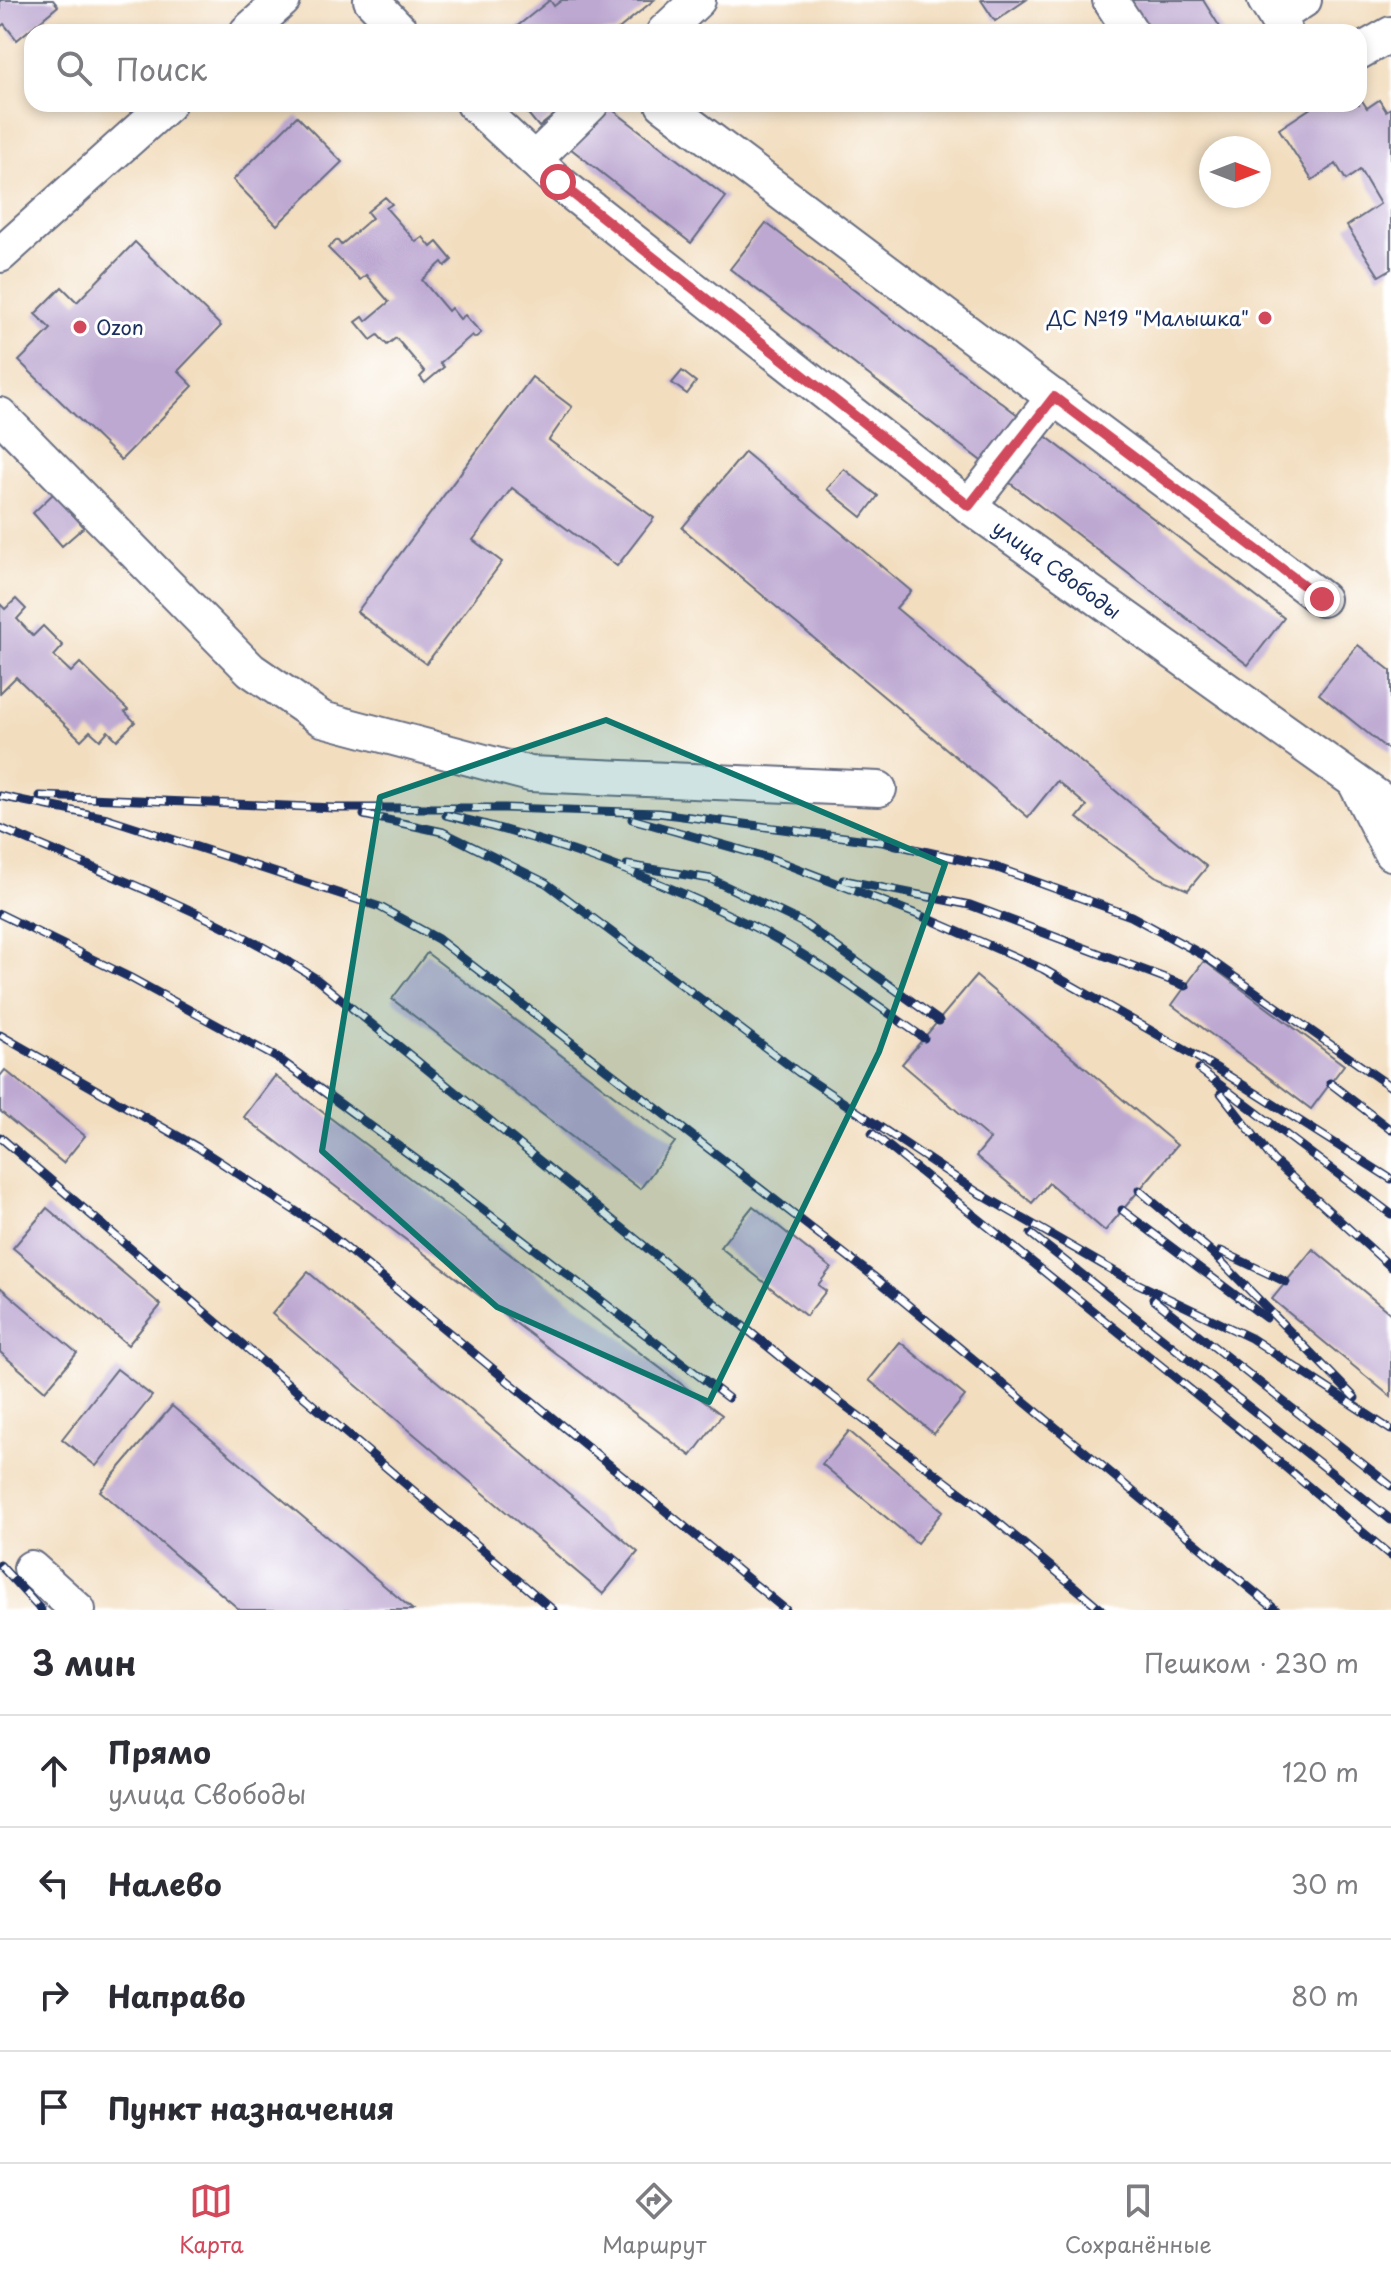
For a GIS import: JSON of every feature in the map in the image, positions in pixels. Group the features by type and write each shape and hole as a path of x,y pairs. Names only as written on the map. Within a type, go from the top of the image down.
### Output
{"street":[{"path":"256,24 283,0"},
{"path":"371,0 394,24"},
{"path":"672,24 698,0"},
{"path":"1110,0 1126,24"},
{"path":"1367,48 1391,34"},
{"path":"0,255 159,112"},
{"name":"улица Свободы","path":"483,112 534,160 969,506 1391,807"},
{"path":"534,160 583,112"},
{"path":"674,112 1322,599"},
{"path":"969,506 1054,397"},
{"path":"0,415 251,670 322,719 530,774 879,789"},
{"path":"1354,780 1391,853"},
{"path":"31,1568 78,1610"}],"highlighted area":[{"path":"606,720 945,864 879,1052 709,1402 497,1307 322,1151 380,797"}],"building":[{"path":"0,0 53,0 58,6 36,24 24,24 24,34 17,40 4,24 0,27"},
{"path":"550,0 554,6 562,0 654,0 625,24 520,24"},
{"path":"981,0 1026,0 995,21"},
{"path":"1130,0 1203,0 1218,24 1146,24"},
{"path":"1379,100 1386,111 1391,108 1391,269 1379,276 1347,226 1380,204 1360,170 1346,180 1336,164 1312,180 1279,129 1305,112 1367,112 1367,108"},
{"path":"527,112 558,112 539,127"},
{"path":"599,112 615,112 726,197 691,243 570,148"},
{"path":"297,116 342,162 277,225 233,180"},
{"path":"385,197 392,204 386,208 416,242 423,237 431,247 437,242 452,260 445,266 442,262 422,280 448,311 451,308 460,319 465,315 481,333 475,338 472,335 440,363 444,367 425,383 420,377 425,372 396,338 387,345 378,335 371,340 356,322 363,317 366,321 389,302 366,275 360,280 328,248 337,240 341,245 372,218 367,212"},
{"path":"766,223 1284,618 1248,665 730,269"},
{"path":"135,242 221,326 178,371 193,386 121,460 19,361 51,329 35,314 62,287 77,302"},
{"path":"682,371 696,382 687,394 672,383"},
{"path":"532,377 572,407 549,440 654,518 617,566 512,488 473,540 502,562 426,664 357,612"},
{"path":"745,452 911,591 896,608 1207,867 1188,890 1155,876 1077,818 1087,806 1057,781 1028,817 682,528"},
{"path":"844,469 878,496 862,517 827,489"},
{"path":"54,493 84,527 62,546 33,513"},
{"path":"16,599 26,609 17,619 33,636 43,626 63,646 54,656 71,672 80,663 128,710 125,712 135,722 117,740 108,731 100,740 90,731 81,740 16,677 0,693 0,604 5,609"},
{"path":"1358,645 1391,671 1391,752 1319,694"},
{"path":"427,953 675,1142 640,1189 392,999"},
{"path":"1204,961 1344,1065 1311,1109 1172,1005"},
{"path":"976,976 1177,1145 1105,1231 1049,1183 1032,1203 976,1156 990,1139 902,1064"},
{"path":"5,1070 85,1136 63,1163 0,1111 0,1076"},
{"path":"275,1076 722,1415 691,1456 244,1117"},
{"path":"753,1206 831,1268 818,1285 826,1291 806,1316 720,1247"},
{"path":"47,1208 161,1305 128,1345 13,1248"},
{"path":"1313,1249 1391,1314 1391,1397 1272,1299"},
{"path":"308,1272 638,1552 603,1594 272,1314"},
{"path":"0,1287 77,1353 45,1391 0,1352"},
{"path":"900,1342 965,1396 934,1434 869,1380"},
{"path":"117,1369 152,1396 96,1466 62,1439"},
{"path":"172,1406 413,1610 240,1610 100,1491"},
{"path":"849,1431 943,1511 917,1543 822,1464"}],"railway":[{"path":"0,796 107,818 209,851 380,907 438,939 873,1276 1276,1610"},
{"path":"40,796 334,808 505,808 659,813 883,842 995,867 1131,916 1203,955 1391,1087"},
{"path":"364,815 443,832 546,883 798,1072 977,1192 1124,1277 1251,1338 1391,1430"},
{"path":"446,815 563,848 639,875 714,907 795,950 924,1038"},
{"path":"632,819 773,859 929,919 1043,969 1218,1069 1391,1179"},
{"path":"0,828 201,915 315,978 787,1362 981,1508 1102,1610"},
{"path":"627,865 711,879 803,923 939,1021"},
{"path":"843,880 970,905 1186,986"},
{"path":"0,914 129,977 279,1059 451,1185 728,1398"},
{"path":"0,1035 197,1147 323,1229 786,1610"},
{"path":"1199,1069 1391,1214"},
{"path":"1330,1083 1391,1130"},
{"path":"1221,1093 1273,1160 1391,1267"},
{"path":"872,1133 1253,1440 1391,1556"},
{"path":"0,1137 553,1610"},
{"path":"1139,1190 1213,1253 1355,1398"},
{"path":"1122,1210 1266,1318"},
{"path":"1031,1234 1391,1520"},
{"path":"1221,1251 1286,1282"},
{"path":"1153,1299 1391,1486"},
{"path":"0,1565 41,1610"}],"place":[{"name":"ДС №19 \"Малышка\"","path":"1265,318"},
{"name":"Ozon","path":"80,327"}],"route":[{"path":"558,182 969,506 1054,397 1322,599"}]}
